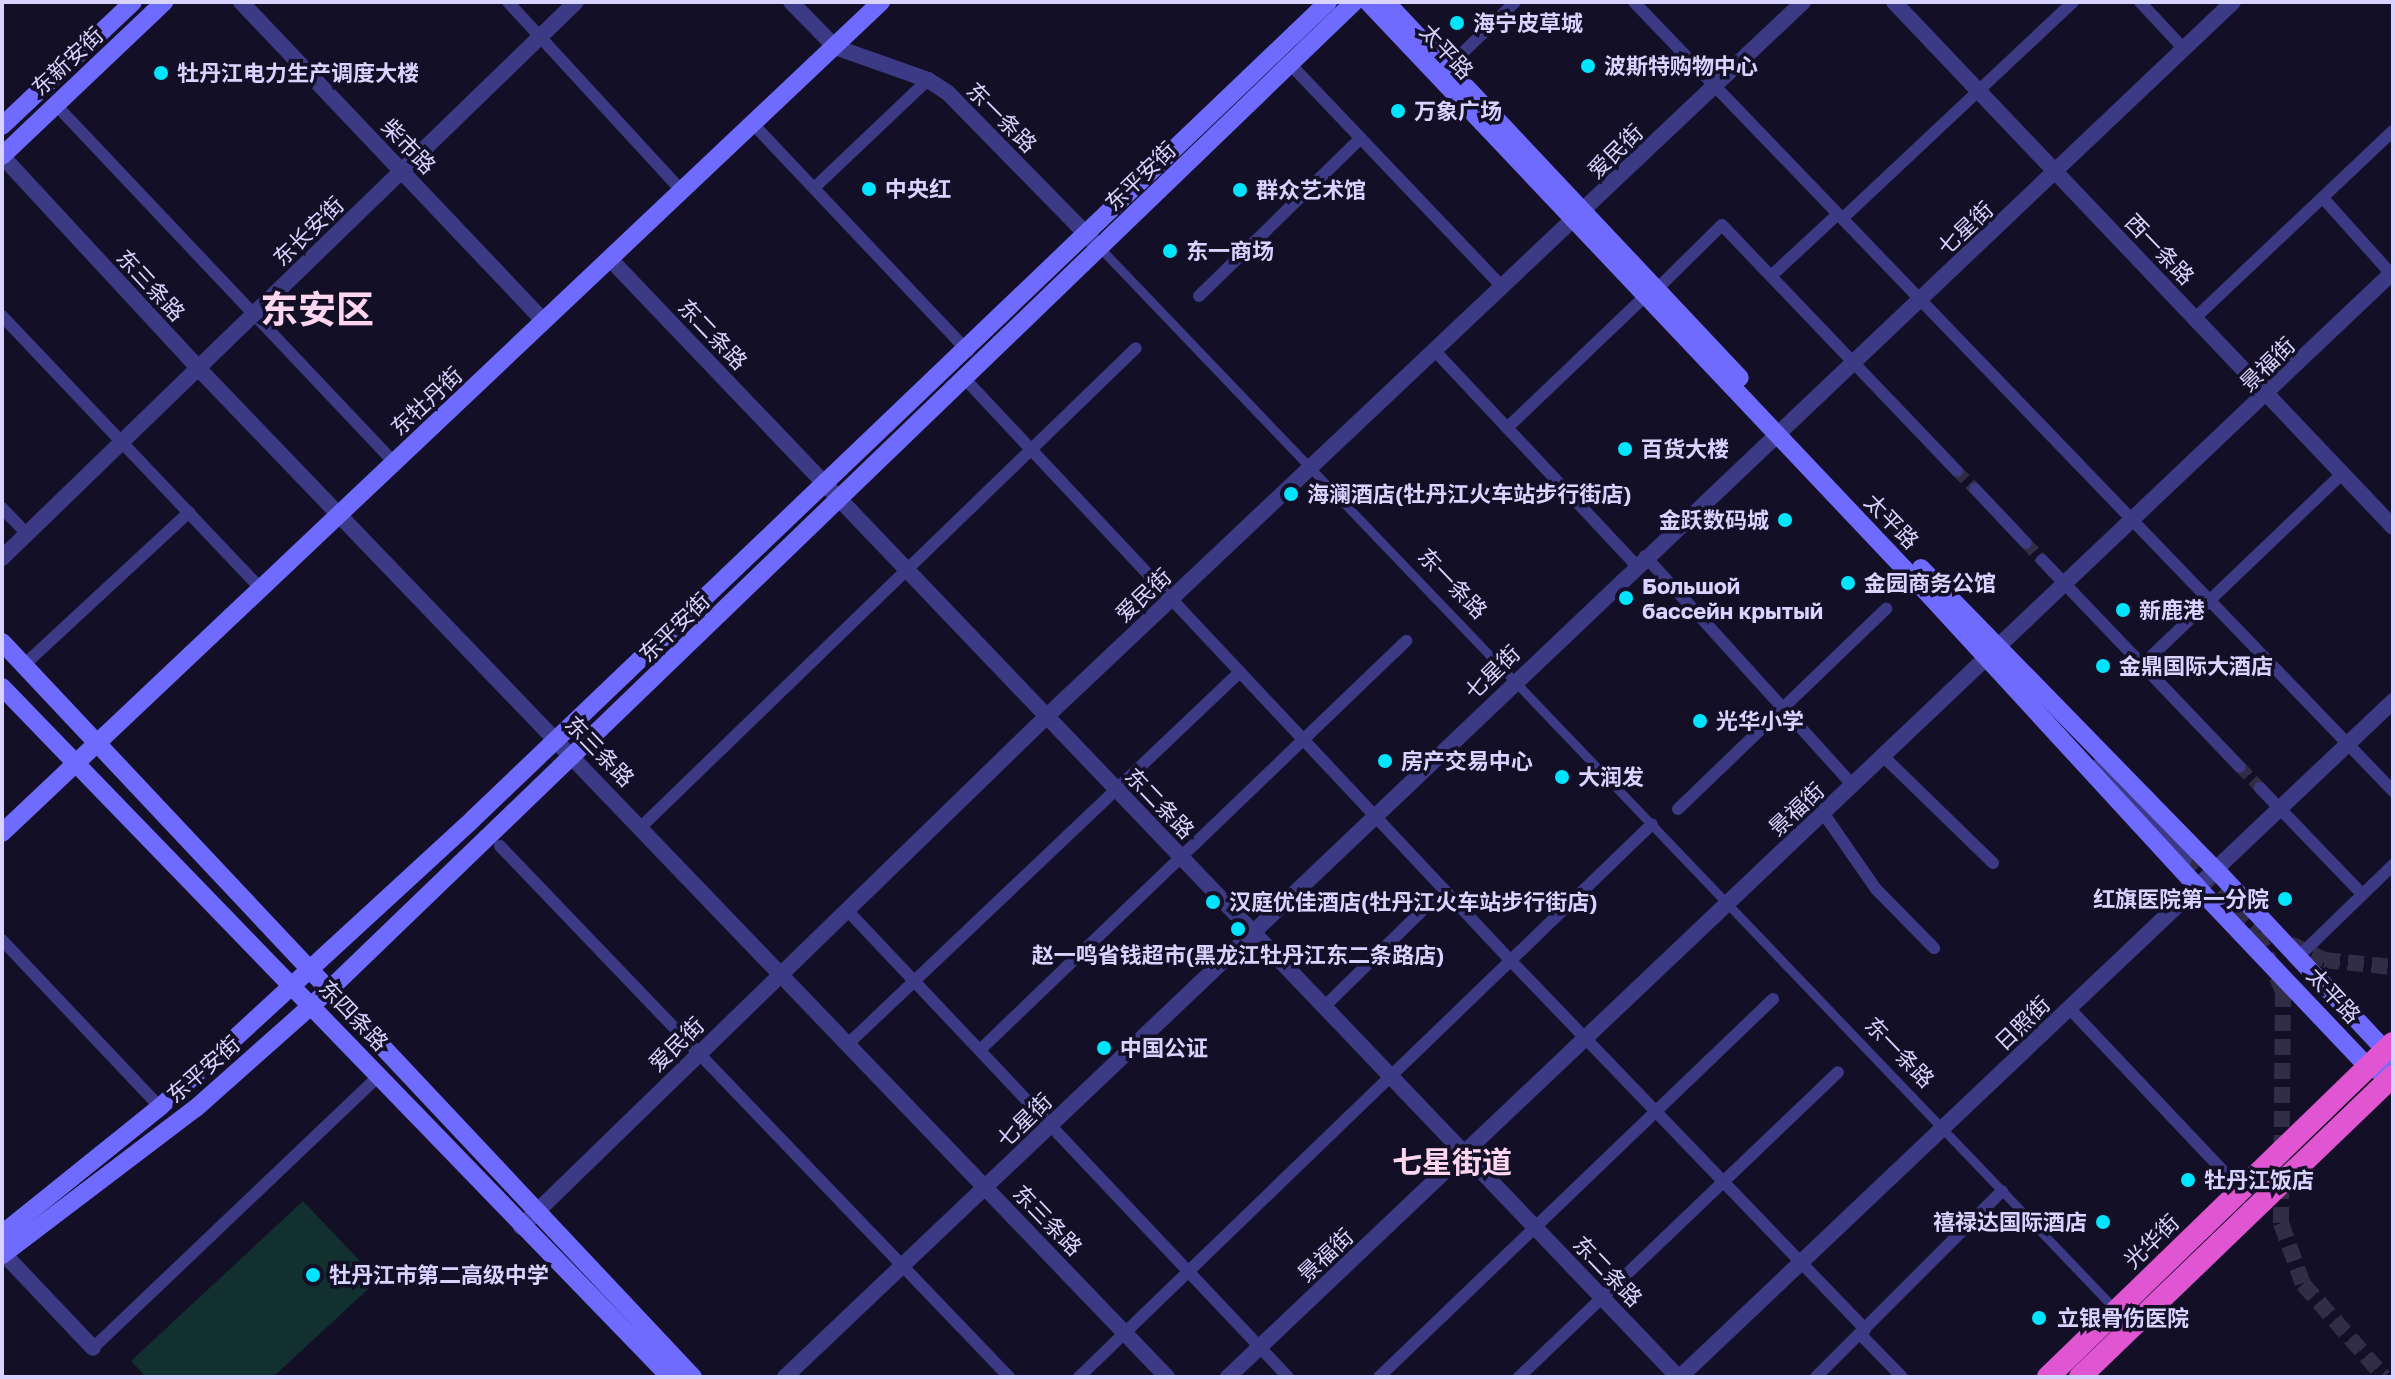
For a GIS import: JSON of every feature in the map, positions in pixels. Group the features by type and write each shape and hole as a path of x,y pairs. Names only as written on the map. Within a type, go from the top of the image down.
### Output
{"highway":[{"name":"光华街","path":"2048,1377 2389,1046"},
{"path":"2080,1377 2393,1076"}],"main road":[{"name":"东新安街","path":"2,126 133,2"},
{"name":"东新安街","path":"2,156 164,2"},
{"name":"东牡丹街","path":"2,833 881,2"},
{"name":"东平安街","path":"2,1234 160,1107 311,969 968,351 1328,2"},
{"name":"东平安街","path":"3,1254 184,1118 331,988 1354,2"},
{"name":"太平路","path":"1368,2 1579,216 2000,660 2216,870 2297,958 2389,1046 2393,1076 2368,1067 2198,888 2000,660"},
{"name":"太平路","path":"1386,2 1448,67 1579,216"},
{"path":"2,642 331,988 534,1210 693,1377"},
{"name":"东四条路","path":"2,687 521,1227 670,1377"}],"street":[{"name":"柴市路","path":"241,2 544,321"},
{"path":"508,2 682,191"},
{"name":"东长安街","path":"2,558 576,2"},
{"name":"东一条路","path":"791,2 835,47 928,80 967,110 1310,465 2116,1311"},
{"path":"1448,67 1515,2"},
{"name":"爱民街","path":"521,1227 534,1210 1047,716 1803,2"},
{"name":"西一条路","path":"1894,2 2393,527"},
{"path":"1771,276 1979,91 2073,2"},
{"path":"2140,2 2184,49"},
{"name":"七星街","path":"785,1377 1640,561 1921,300 2233,2"},
{"path":"1639,4 2393,791"},
{"path":"1290,64 1503,288"},
{"path":"814,188 928,80"},
{"path":"56,105 395,463"},
{"path":"753,124 968,351"},
{"path":"2195,318 2393,131"},
{"path":"1199,296 1361,138"},
{"name":"东三条路","path":"2,156 198,368 558,738 1167,1377"},
{"path":"2323,198 2392,274"},
{"path":"1507,428 1722,225 1957,471"},
{"name":"东二条路","path":"610,259 1679,1377"},
{"name":"景福街","path":"1228,1377 1853,785 2000,660 2066,585 2392,274"},
{"path":"2,316 261,589"},
{"path":"642,826 1136,348"},
{"path":"1435,351 1783,708 1853,785"},
{"path":"965,379 1511,961 1801,1262 1902,1377"},
{"path":"2142,665 2342,474"},
{"path":"1975,489 2026,543"},
{"path":"2,508 27,534"},
{"path":"24,665 189,512"},
{"path":"2042,560 2240,767"},
{"path":"1678,809 1886,609"},
{"path":"980,1050 1406,641"},
{"path":"2000,660 2023,689 2186,858"},
{"path":"849,1043 1240,672"},
{"name":"日照街","path":"1679,1377 2393,701"},
{"path":"1884,757 1993,863"},
{"path":"2260,788 2362,894"},
{"path":"1824,814 1876,889 1934,948"},
{"path":"1079,1377 1652,824"},
{"path":"500,846 700,1051 1009,1377"},
{"path":"2297,958 2393,865"},
{"path":"1324,1007 1444,889"},
{"path":"847,910 1288,1377"},
{"path":"2,940 160,1107"},
{"path":"1379,1377 1773,999"},
{"path":"2069,1008 2241,1190"},
{"path":"1519,1377 1838,1072"},
{"path":"3,1254 93,1348 379,1076"},
{"path":"1816,1377 2002,1191"}],"green space":[{"path":"303,1201 378,1280 273,1377 146,1377 131,1361"}],"tunnel":[{"path":"1957,471 1975,489"},
{"path":"2026,543 2042,560"},
{"path":"2240,767 2260,788"},
{"path":"2184,859 2257,933 2283,991 2281,1223 2303,1284 2384,1377"},
{"path":"2290,944 2324,960 2393,967"}],"place":[{"name":"海宁皮草城","path":"1457,23"},
{"name":"波斯特购物中心","path":"1588,66"},
{"name":"牡丹江电力生产调度大楼","path":"161,73"},
{"name":"万象广场","path":"1398,111"},
{"name":"中央红","path":"869,189"},
{"name":"群众艺术馆","path":"1240,190"},
{"name":"东一商场","path":"1170,251"},
{"name":"百货大楼","path":"1625,449"},
{"name":"海澜酒店(牡丹江火车站步行街店)","path":"1291,494"},
{"name":"金跃数码城","path":"1785,520"},
{"name":"金园商务公馆","path":"1848,583"},
{"name":"Большой бассейн крытый","path":"1626,598"},
{"name":"新鹿港","path":"2123,610"},
{"name":"金鼎国际大酒店","path":"2103,666"},
{"name":"光华小学","path":"1700,721"},
{"name":"房产交易中心","path":"1385,761"},
{"name":"大润发","path":"1562,777"},
{"name":"红旗医院第一分院","path":"2285,899"},
{"name":"汉庭优佳酒店(牡丹江火车站步行街店)","path":"1213,902"},
{"name":"赵一鸣省钱超市(黑龙江牡丹江东二条路店)","path":"1238,929"},
{"name":"中国公证","path":"1104,1048"},
{"name":"牡丹江饭店","path":"2188,1180"},
{"name":"禧禄达国际酒店","path":"2103,1222"},
{"name":"牡丹江市第二高级中学","path":"313,1275"},
{"name":"立银骨伤医院","path":"2039,1318"}],"district":[{"name":"东安区","path":"317,309"},
{"name":"七星街道","path":"1452,1162"}]}
